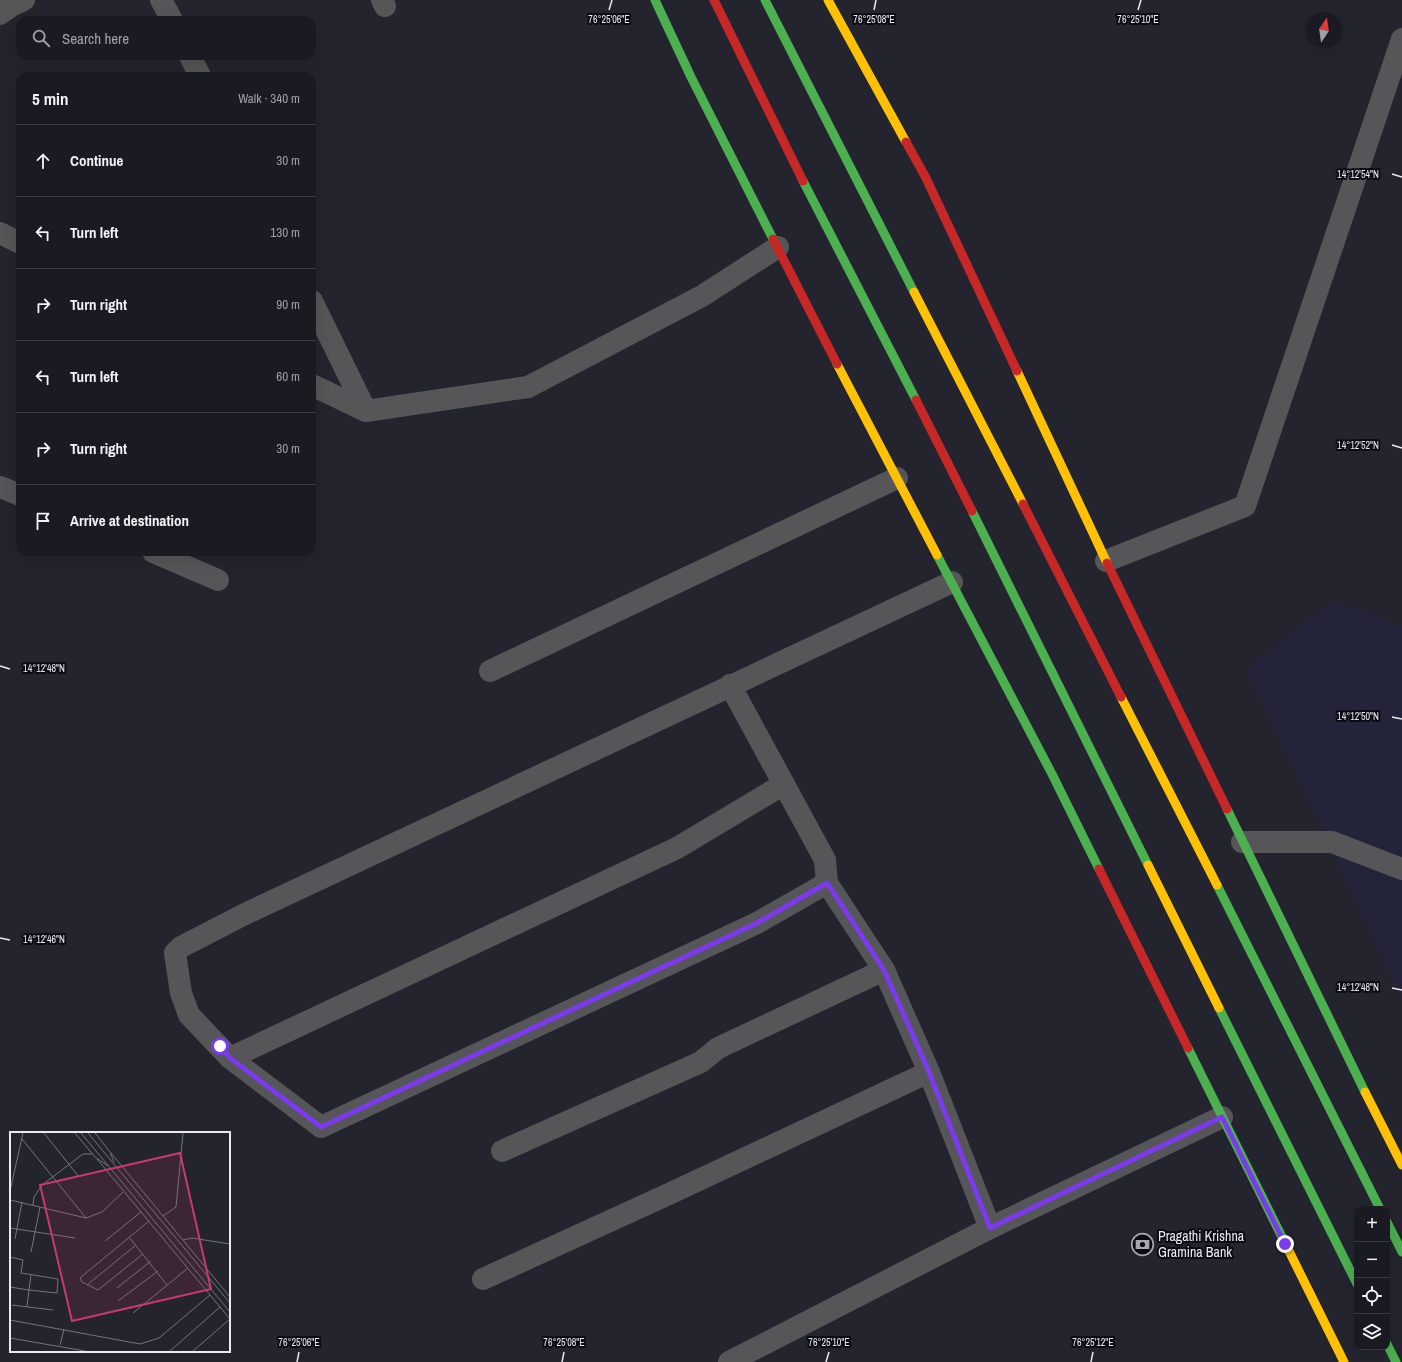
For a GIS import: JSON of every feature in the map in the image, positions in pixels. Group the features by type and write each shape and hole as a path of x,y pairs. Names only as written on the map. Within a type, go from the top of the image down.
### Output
{"main road":[{"path":"654,0 691,77 821,333 1052,774 1344,1362"},
{"path":"708,0 723,18"},
{"path":"714,0 800,175 901,369 1354,1278"},
{"path":"828,0 925,176 1106,561 1358,1079 1402,1165"},
{"path":"766,1 1277,1003 1378,1206"},
{"path":"1390,1228 1402,1252"},
{"path":"1390,1350 1396,1362"}],"street":[{"path":"0,14 13,5 24,0"},
{"path":"162,0 170,16"},
{"path":"1106,561 1245,506 1402,39"},
{"path":"192,60 198,72"},
{"path":"0,233 16,241"},
{"path":"316,387 366,411 528,387 702,296 778,247"},
{"path":"316,309 366,411"},
{"path":"490,671 897,478"},
{"path":"0,487 16,493"},
{"path":"162,556 218,580"},
{"path":"827,883 757,923 321,1127 230,1058 189,1015 181,993 175,961 175,954 181,947 259,907 952,582"},
{"path":"730,685 825,860 827,883 884,970 929,1072 990,1228"},
{"path":"230,1058 677,848 784,784"},
{"path":"1242,842 1332,842 1402,869"},
{"path":"502,1151 701,1062 718,1048 884,970"},
{"path":"483,1278 671,1193 929,1072"},
{"path":"729,1362 990,1228 1222,1117"}],"shaded area":[{"path":"1332,600 1402,626 1402,999 1246,669"}],"traffic: fast":[{"path":"655,0 691,77 773,239"},
{"path":"765,0 914,292"},
{"path":"803,181 916,400"},
{"path":"972,511 1148,865"},
{"path":"937,555 1052,774 1099,869"},
{"path":"1227,809 1365,1092"},
{"path":"1217,885 1378,1206"},
{"path":"1219,1008 1354,1278"},
{"path":"1188,1048 1289,1251"},
{"path":"1390,1228 1402,1252"},
{"path":"1390,1350 1396,1362"}],"traffic: slow":[{"path":"828,0 906,142"},
{"path":"914,292 1023,504"},
{"path":"837,364 937,555"},
{"path":"1017,371 1107,563"},
{"path":"1121,697 1217,885"},
{"path":"1148,865 1219,1008"},
{"path":"1365,1092 1402,1165"},
{"path":"1289,1251 1344,1362"}],"traffic: jam":[{"path":"714,0 803,181"},
{"path":"906,142 925,176 1017,371"},
{"path":"773,239 837,364"},
{"path":"916,400 972,511"},
{"path":"1023,504 1121,697"},
{"path":"1107,563 1227,809"},
{"path":"1099,869 1188,1048"}],"place":[{"name":"Pragathi Krishna Gramina Bank","path":"1143,1244"}],"route":[{"path":"220,1046 230,1058 321,1127 757,923 827,883 884,970 929,1072 990,1228 1222,1117 1285,1244"}]}
